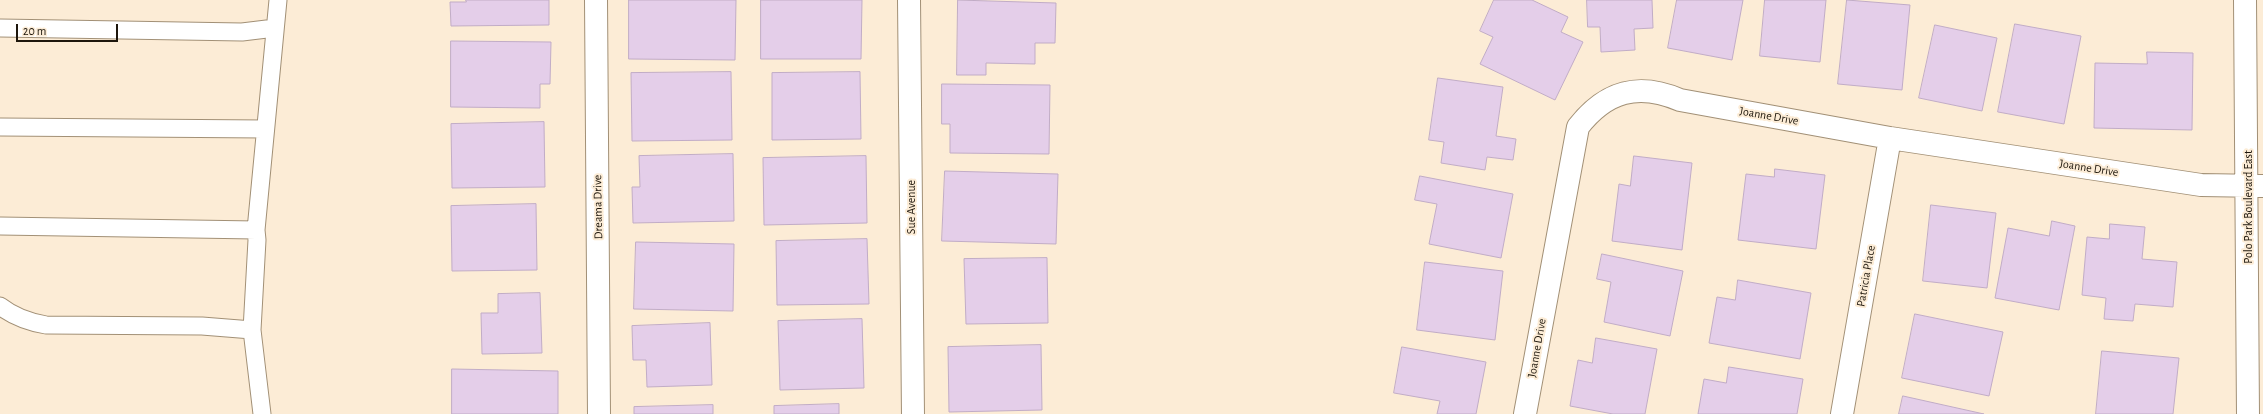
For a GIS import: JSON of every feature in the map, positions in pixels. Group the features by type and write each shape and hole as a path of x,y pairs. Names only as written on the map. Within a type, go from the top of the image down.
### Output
{"street":[{"name":"Dreama Drive","path":"596,0 600,414"},
{"name":"Sue Avenue","path":"909,0 913,414"},
{"name":"Polo Park Boulevard East","path":"2245,0 2255,186 2248,414"},
{"name":"Joanne Drive","path":"1525,414 1578,127 1599,104 1613,96 1627,92 1651,91 1680,100 1890,138 2201,185 2255,186"},
{"name":"Patricia Place","path":"1842,414 1890,138"}],"lane":[{"path":"262,414 252,330 257,240 256,230 278,0"},
{"path":"0,28 242,32 275,28"},
{"path":"0,127 265,129"},
{"path":"0,226 256,230"},
{"path":"0,306 9,313 30,322 46,324 202,326 252,330"}],"building":[{"path":"466,0 549,0 549,25 451,26 450,2 466,2"},
{"path":"629,0 736,0 735,60 629,59"},
{"path":"761,0 862,0 861,59 761,59"},
{"path":"958,0 1056,3 1055,43 1035,43 1035,64 986,63 986,75 957,75"},
{"path":"1494,0 1532,0 1568,17 1561,32 1583,42 1555,100 1480,64 1493,37 1480,31"},
{"path":"1587,0 1652,0 1653,28 1634,29 1635,50 1601,52 1600,27 1588,27"},
{"path":"1677,0 1743,0 1732,60 1668,48"},
{"path":"1765,0 1826,0 1820,62 1760,56"},
{"path":"1847,0 1910,5 1902,90 1838,84"},
{"path":"2015,24 2081,36 2064,124 1998,112"},
{"path":"1935,25 1997,38 1982,111 1919,98"},
{"path":"451,41 551,42 550,84 540,84 540,108 451,107"},
{"path":"2147,52 2193,53 2192,130 2094,128 2095,63 2147,64"},
{"path":"731,72 732,140 632,141 631,73"},
{"path":"860,72 861,139 772,140 772,73"},
{"path":"1438,78 1503,87 1496,136 1516,139 1513,160 1487,157 1485,170 1441,163 1444,142 1429,140"},
{"path":"942,84 1050,85 1049,154 950,153 950,124 942,124"},
{"path":"544,122 545,187 452,188 451,124"},
{"path":"733,154 734,221 633,223 632,187 640,187 639,156"},
{"path":"866,156 867,223 764,225 763,158"},
{"path":"1634,156 1692,163 1682,250 1612,241 1619,184 1630,186"},
{"path":"1775,169 1825,175 1816,249 1738,240 1746,174 1774,177"},
{"path":"945,171 1058,174 1056,244 942,241"},
{"path":"1420,176 1513,194 1501,258 1429,244 1437,204 1415,200"},
{"path":"536,204 537,270 452,271 451,206"},
{"path":"1931,205 1996,213 1987,288 1923,281"},
{"path":"2052,221 2075,226 2059,310 1995,298 2008,228 2049,236"},
{"path":"2110,224 2145,227 2142,259 2177,262 2173,307 2135,304 2133,321 2104,319 2106,298 2082,295 2087,237 2109,239"},
{"path":"867,239 869,304 777,305 776,241"},
{"path":"636,242 734,244 733,311 634,309"},
{"path":"1602,254 1683,271 1670,336 1604,322 1611,282 1597,279"},
{"path":"1047,258 1048,323 966,324 964,259"},
{"path":"1425,262 1503,271 1495,340 1417,330"},
{"path":"1738,280 1811,293 1800,359 1709,343 1717,297 1735,300"},
{"path":"540,293 542,353 482,354 481,313 498,313 498,294"},
{"path":"1915,314 2003,332 1989,396 1902,378"},
{"path":"862,319 864,388 780,390 778,321"},
{"path":"710,323 712,385 647,387 646,360 633,360 632,326"},
{"path":"1596,338 1657,349 1645,414 1613,414 1570,406 1578,360 1592,363"},
{"path":"1041,345 1042,410 949,412 948,347"},
{"path":"1402,347 1486,362 1476,414 1437,414 1440,401 1394,393"},
{"path":"2102,351 2179,358 2173,414 2096,414"},
{"path":"1729,367 1803,379 1797,414 1698,414 1704,379 1726,383"},
{"path":"452,369 558,371 558,414 452,414"},
{"path":"1903,396 1984,414 1899,414"},
{"path":"839,404 839,414 774,414 774,406"},
{"path":"713,405 713,414 634,414 634,407"}]}
